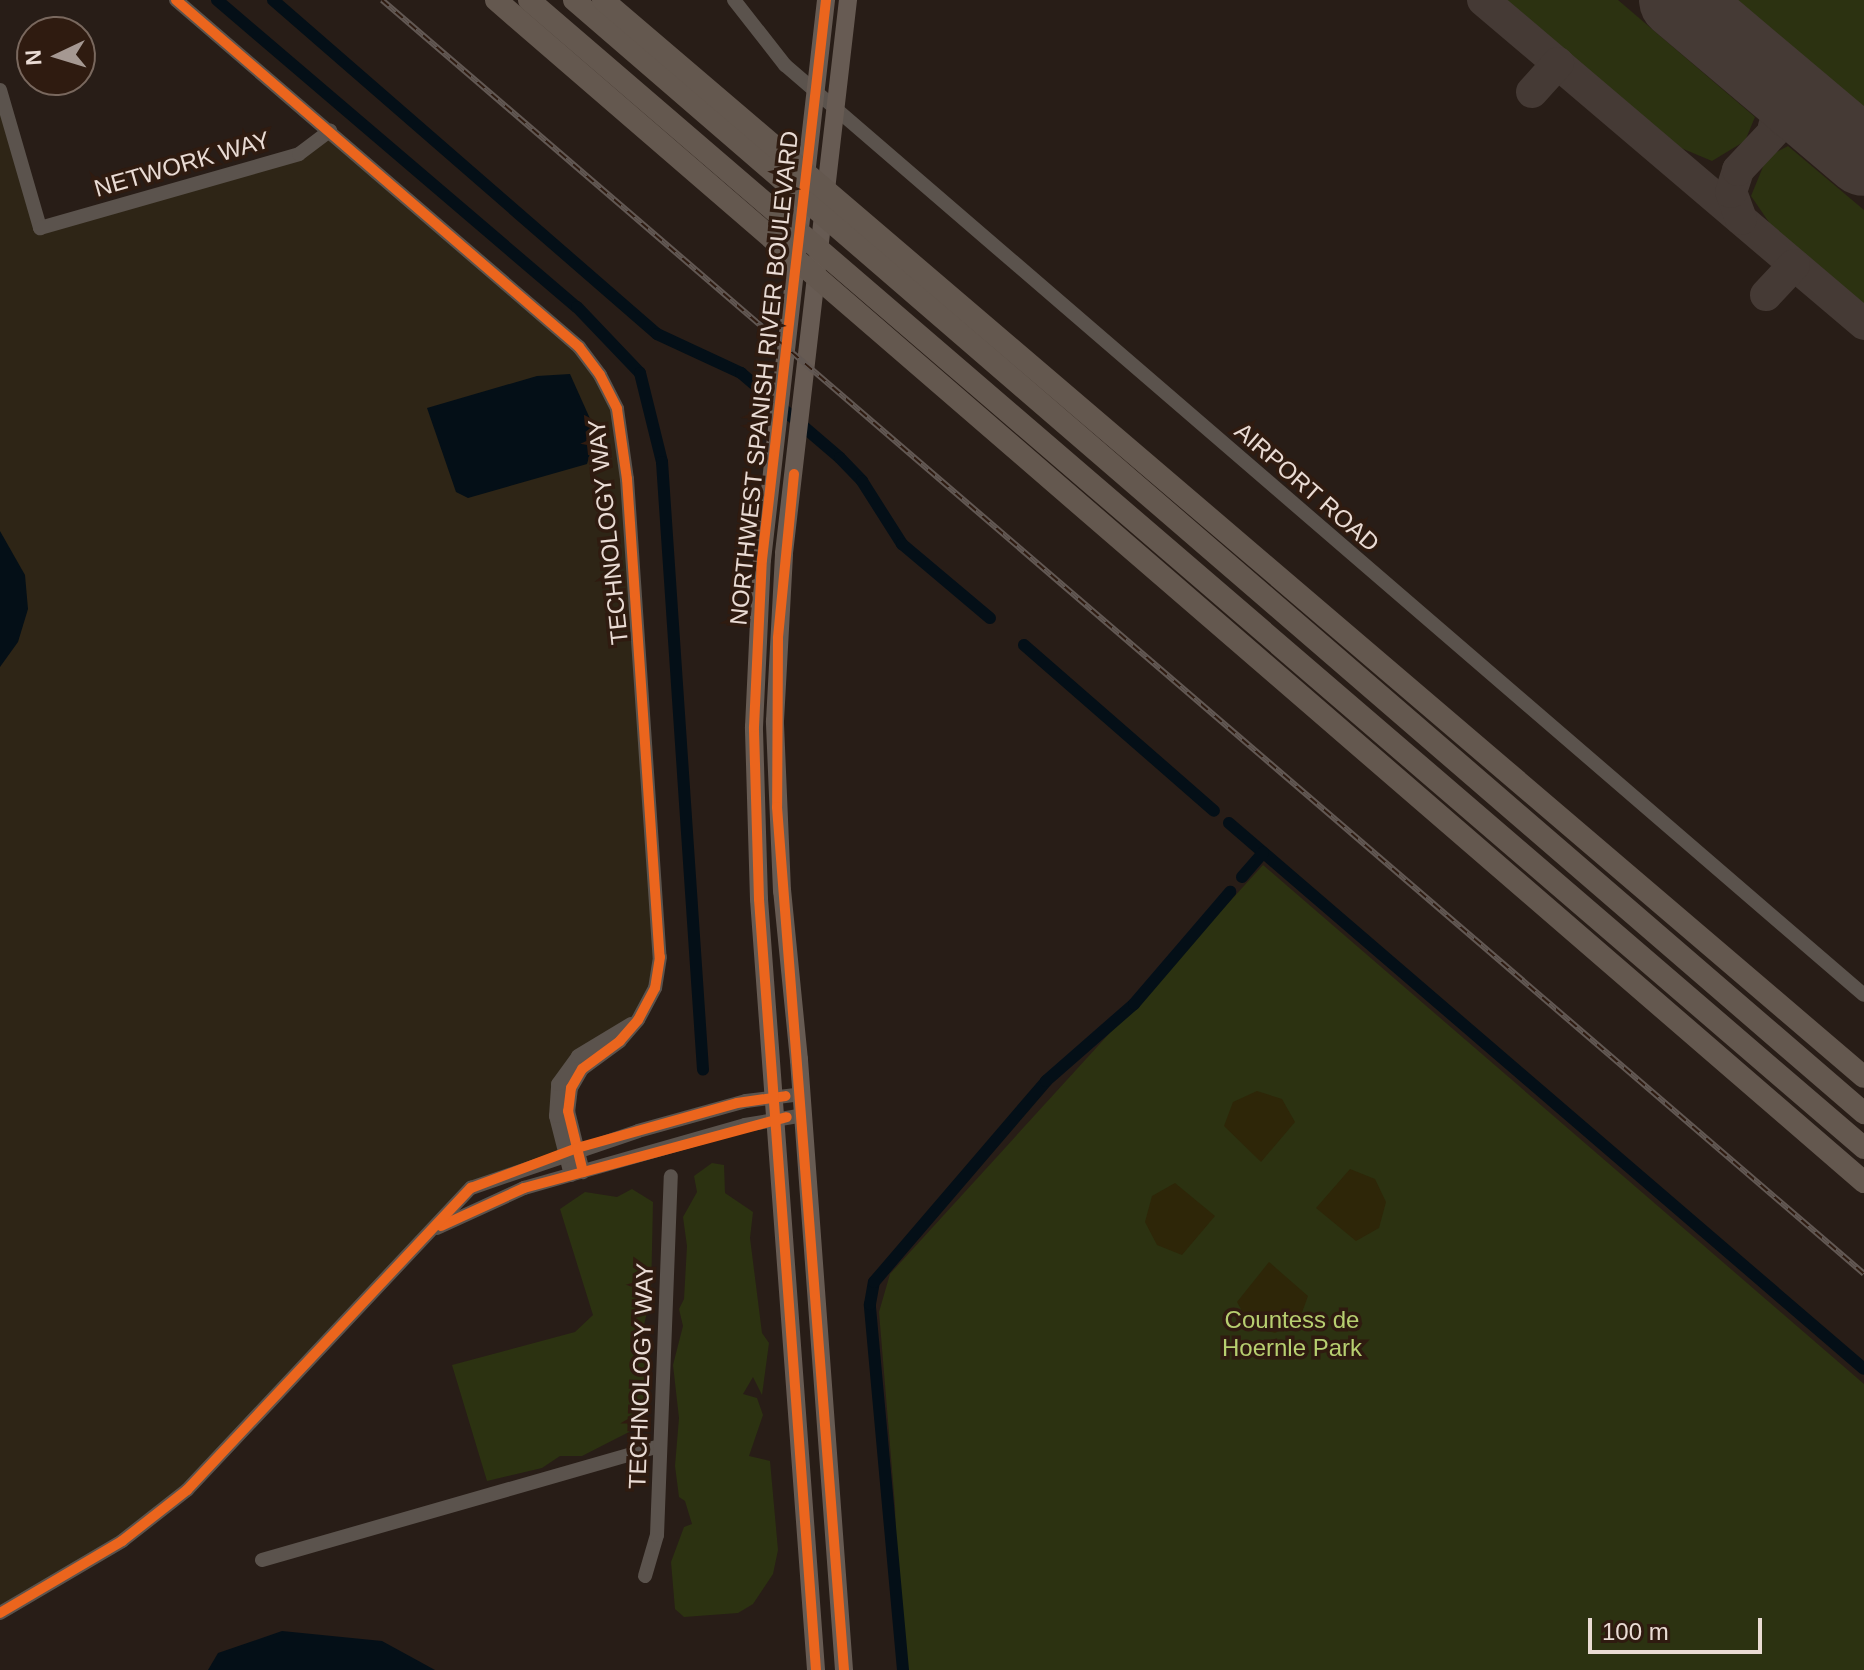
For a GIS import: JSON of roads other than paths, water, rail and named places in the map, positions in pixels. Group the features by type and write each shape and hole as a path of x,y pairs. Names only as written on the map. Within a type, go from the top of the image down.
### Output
{"highway":[{"path":"496,0 1485,859 1864,1182"},
{"path":"529,0 1864,1148"},
{"path":"574,0 1864,1113"},
{"path":"610,5 1864,1077"},
{"path":"1378,729 1485,859"},
{"path":"1625,907 1794,1016"}],"main road":[{"name":"NORTHWEST SPANISH RIVER BOULEVARD","path":"816,1670 773,1097 753,753 758,601 826,0"},
{"name":"NORTHWEST SPANISH RIVER BOULEVARD","path":"844,1670 776,766 780,610 848,0"}],"street":[{"name":"TECHNOLOGY WAY","path":"176,0 579,347 600,375 617,409 627,479 660,946 655,988 638,1020 578,1056 561,1078 555,1108 577,1173"},
{"name":"AIRPORT ROAD","path":"734,0 785,65 1864,995"},
{"name":"NETWORK WAY","path":"0,90 40,228 299,154 330,131"},
{"path":"0,1613 122,1541 187,1490 471,1188 571,1150 773,1097 802,1094"},
{"path":"423,1236 485,1203 577,1173 775,1119 804,1115"},
{"name":"TECHNOLOGY WAY","path":"645,1576 657,1535 671,1176"},
{"path":"262,1560 660,1446"}],"waterway":[{"path":"217,0 577,307 640,373 662,462 703,1070"},
{"path":"273,0 657,334 741,373 840,458 862,481 902,544 990,618"},
{"path":"1024,645 1214,811"},
{"path":"1229,823 1864,1369"},
{"path":"1242,877 1263,853"},
{"path":"903,1670 870,1304 874,1282 1046,1081 1134,1004 1230,892"}],"railway":[{"path":"382,0 1864,1274"}],"park label":[{"name":"Countess de Hoernle Park","path":"1292,1334"}]}
